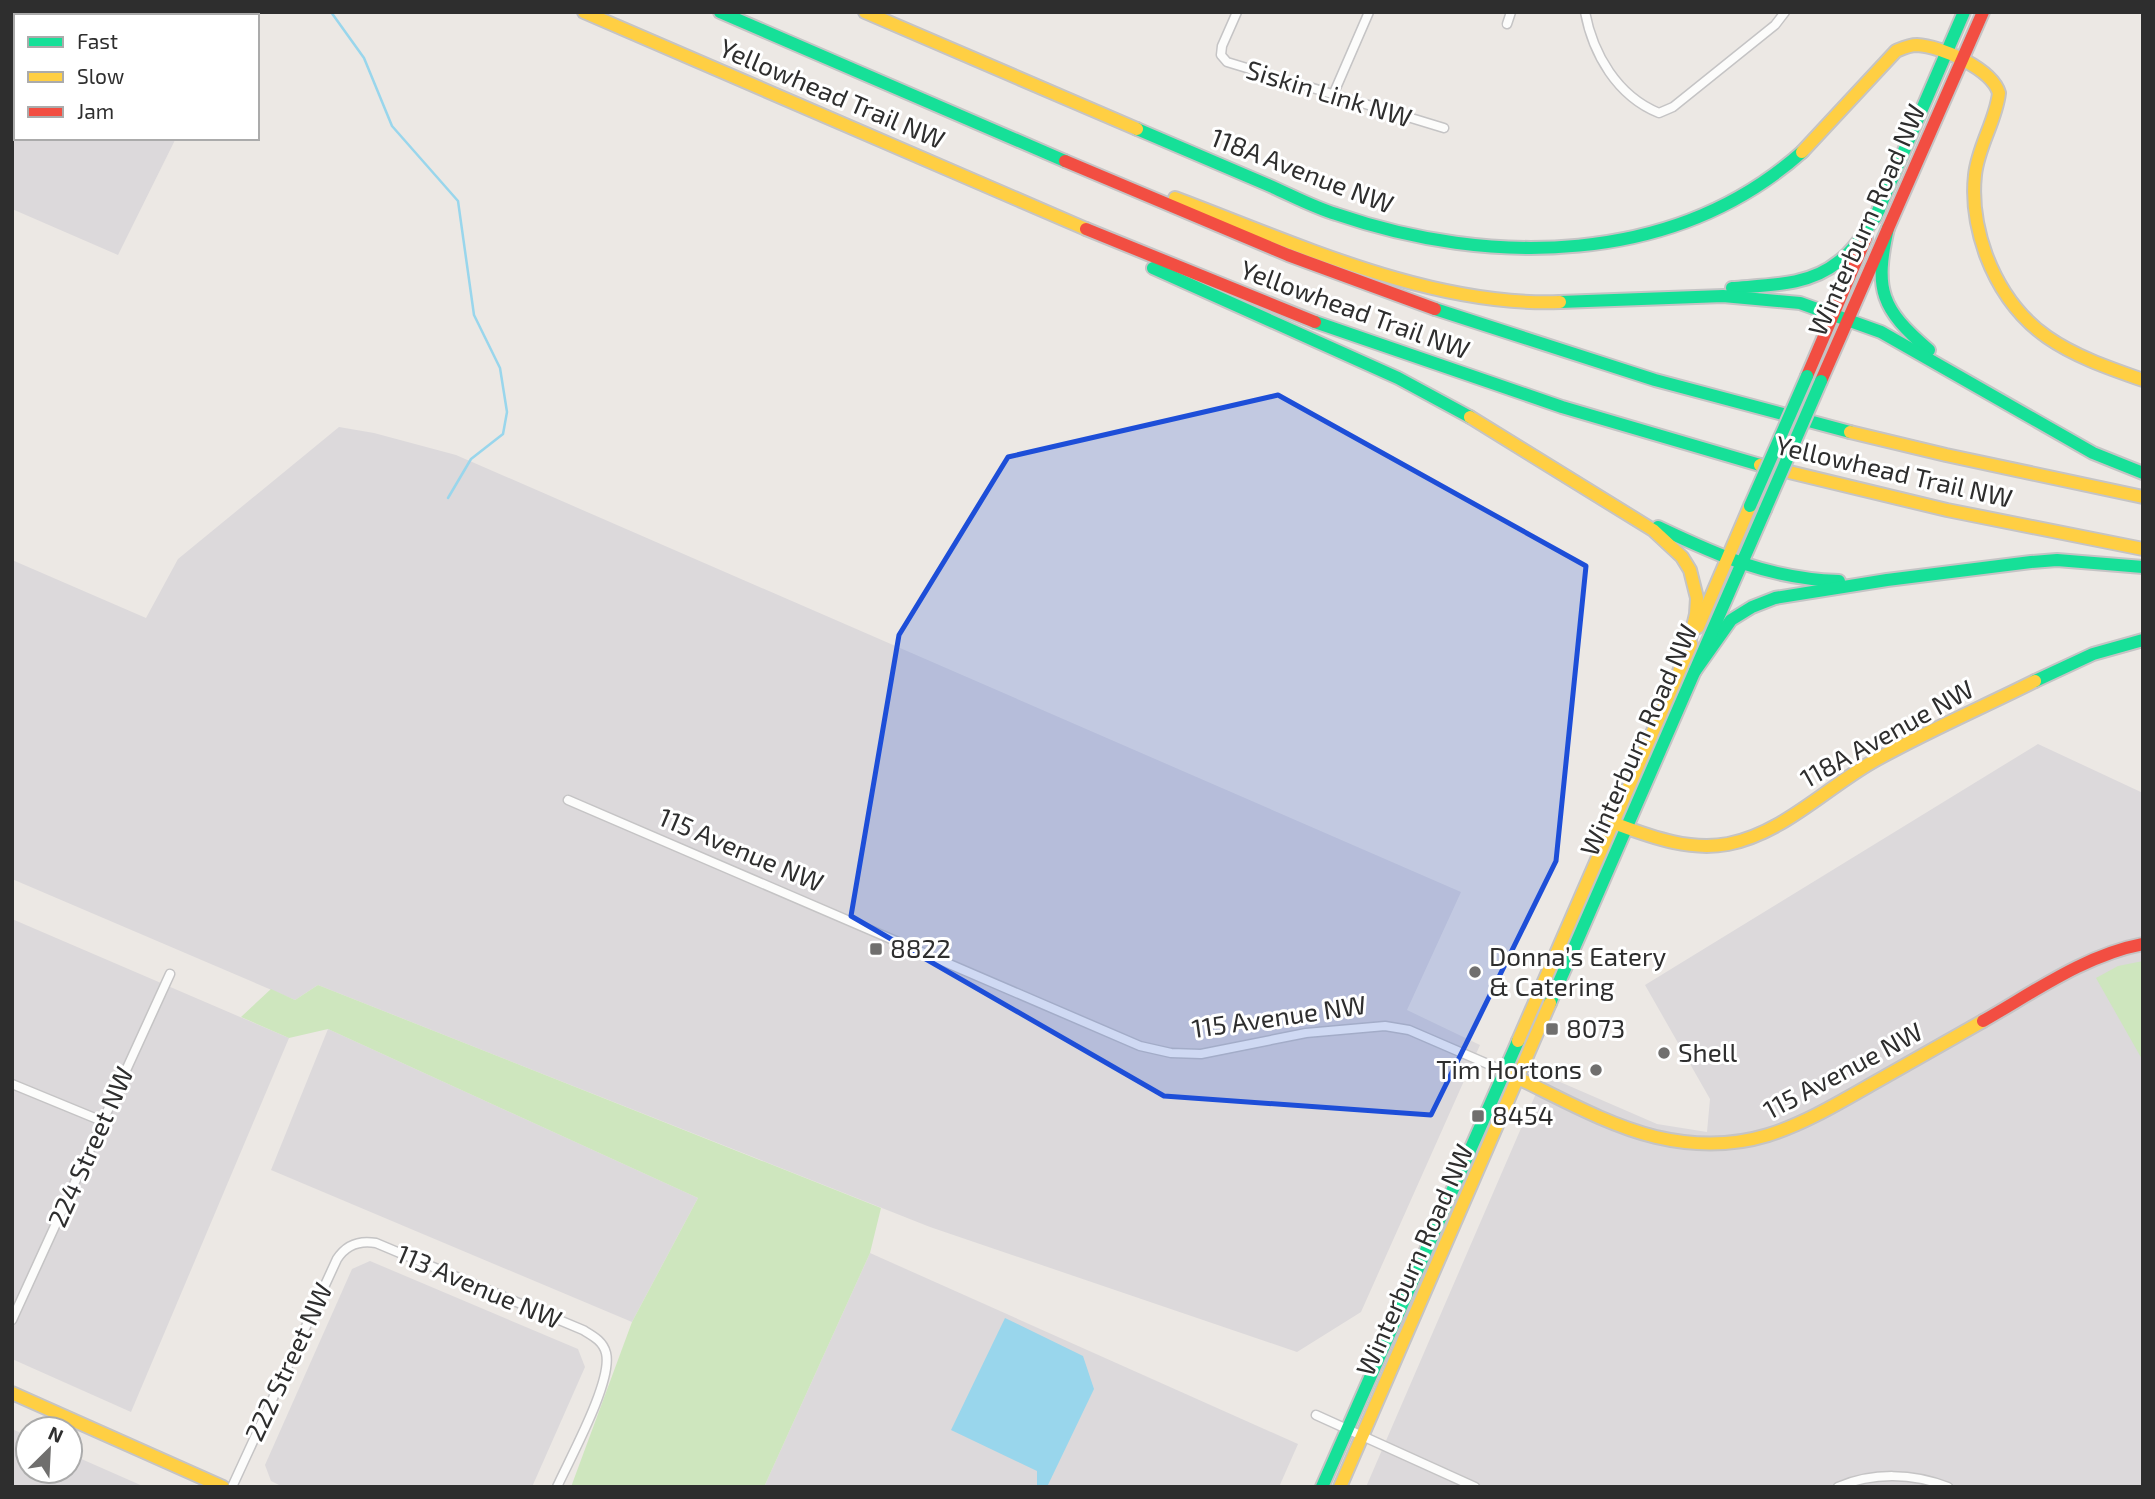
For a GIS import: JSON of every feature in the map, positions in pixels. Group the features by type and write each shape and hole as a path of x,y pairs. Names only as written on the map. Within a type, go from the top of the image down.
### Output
{"main road":[{"name":"Yellowhead Trail NW","path":"584,12 1050,214 1370,342 1600,419 1853,488 2069,536 2143,549"},
{"name":"Yellowhead Trail NW","path":"720,12 1290,256 1520,338 1696,392 1836,429 1972,462 2143,497"},
{"name":"118A Avenue NW","path":"865,12 1335,214 1402,233 1490,248 1532,249 1587,245 1635,237 1702,216 1766,181 1820,135 1896,51 1920,45 1990,75 1996,81 2000,92 1978,154 1973,194 1982,240 1997,282 2012,308 2047,340 2074,356 2143,380"},
{"name":"Winterburn Road NW","path":"1322,1487 1660,718 1832,313 1964,12"},
{"name":"Winterburn Road NW","path":"1340,1487 1983,12"},
{"path":"996,131 1324,254 1451,293 1498,301 1539,303 1723,296 1784,300 1832,313 1881,332 2093,453 2143,473"},
{"path":"1670,296 1816,277 1851,251 1879,210"},
{"path":"1050,214 1136,261 1398,378 1456,408 1612,503 1669,543 1687,564 1695,583 1698,602 1687,652"},
{"path":"1888,228 1880,258 1881,283 1886,304 1902,327 1964,378"},
{"path":"1612,503 1740,565 1799,579 1887,580"},
{"path":"1695,671 1731,620 1752,607 1775,598 1887,580 2057,560 2143,567"},
{"name":"118A Avenue NW","path":"1613,822 1651,837 1689,846 1730,844 1751,838 1772,828 1852,774 1901,747 2090,655 2143,639"},
{"name":"115 Avenue NW","path":"1504,1071 1628,1128 1661,1139 1707,1145 1758,1140 1804,1123 2095,957 2143,944"},
{"path":"12,1394 223,1487"}],"street":[{"name":"Siskin Link NW","path":"1237,12 1222,46 1223,59 1444,128"},
{"path":"1333,95 1369,12"},
{"path":"1507,24 1511,12"},
{"path":"1585,12 1591,38 1605,68 1636,98 1659,113 1673,107 1774,25 1785,12"},
{"name":"115 Avenue NW","path":"568,800 1140,1046 1171,1053 1201,1054 1306,1033 1385,1026 1409,1030 1504,1071"},
{"name":"224 Street NW","path":"12,1320 170,974"},
{"path":"12,1084 102,1121"},
{"name":"113 Avenue NW","path":"354,1243 376,1243 583,1330 601,1342 607,1361 602,1386 557,1487"},
{"name":"222 Street NW","path":"232,1487 337,1259 341,1252 354,1243"},
{"path":"1316,1415 1475,1487"},
{"path":"1838,1487 1851,1481 1877,1476 1922,1478 1948,1487"}],"highlighted area":[{"path":"1278,395 1586,566 1556,861 1431,1115 1164,1096 851,916 899,635 1008,457"}],"shaded area":[{"path":"12,12 238,12 14,14 14,140 175,140 118,255 12,209"},
{"path":"339,427 374,433 456,455 1461,892 1407,1010 1480,1045 1361,1312 1297,1352 930,1227 318,985 295,1000 12,879 12,560 146,618 178,559"},
{"path":"2038,744 2143,793 2143,1487 1366,1487 1544,1075 1657,1124 1707,1132 1710,1099 1645,985"},
{"path":"12,919 289,1038 131,1412 12,1359"},
{"path":"328,1029 698,1198 632,1322 271,1170"},
{"path":"870,1253 1298,1444 1279,1487 764,1487"},
{"path":"370,1261 578,1349 585,1367 532,1487 283,1487 271,1481 265,1465 352,1269"},
{"path":"12,1429 14,1485 84,1485 84,1460 145,1487 12,1487"}],"green space":[{"path":"2143,961 2143,1061 2096,978 2118,966"},
{"path":"318,985 881,1208 870,1253 764,1487 571,1487 632,1322 698,1198 328,1029 289,1038 241,1017 271,989 295,1000"}],"water":[{"path":"1005,1318 1083,1356 1094,1389 1047,1487 1037,1487 1037,1471 951,1430"}],"waterway":[{"path":"331,12 364,58 392,126 458,201 474,315 500,368 507,412 503,434 471,459 448,498"}],"traffic: fast":[{"path":"720,12 1065,161"},
{"path":"1875,218 1964,12"},
{"path":"1137,129 1336,214 1395,231 1456,243 1517,248 1579,246 1639,236 1697,217 1752,190 1802,152"},
{"path":"1732,288 1788,283 1827,270 1850,251 1879,210"},
{"path":"1888,228 1882,267 1885,297 1900,322 1929,350"},
{"path":"1153,268 1398,378 1470,417"},
{"path":"1560,302 1723,296 1800,303 1881,332 2093,453 2143,473"},
{"path":"1435,309 1655,380 1850,432"},
{"path":"1315,322 1562,407 1760,465"},
{"path":"1750,506 1807,376"},
{"path":"1765,510 1821,381"},
{"path":"1550,1003 1765,510"},
{"path":"1658,527 1767,571 1839,581"},
{"path":"1695,671 1731,620 1752,607 1775,598 1887,580 2031,562 2057,560 2143,567"},
{"path":"2035,681 2093,654 2143,640"},
{"path":"1322,1487 1518,1041"}],"traffic: slow":[{"path":"584,12 1086,229"},
{"path":"865,12 1137,129"},
{"path":"1802,152 1896,51 1917,45 1927,46 1952,54 1976,68 1987,76 1999,93 1977,164 1974,195 1980,236 1998,282 2029,322 2048,337 2091,361 2143,380"},
{"path":"1175,198 1315,252 1413,283 1511,301 1560,302"},
{"path":"1470,417 1653,530 1682,557 1690,570 1697,598 1687,652"},
{"path":"1850,432 2143,497"},
{"path":"1760,465 1947,510 2143,549"},
{"path":"1698,627 1750,506"},
{"path":"1518,1041 1691,644"},
{"path":"1619,825 1659,839 1700,846 1728,844 1748,838 1785,820 1892,751 2035,681"},
{"path":"1340,1487 1550,1003"},
{"path":"1514,1076 1566,1102 1638,1132 1688,1143 1744,1141 1770,1134 1819,1113 1983,1021"},
{"path":"12,1393 223,1487"}],"traffic: jam":[{"path":"1821,381 1983,12"},
{"path":"1065,161 1288,255 1435,309"},
{"path":"1086,229 1315,322"},
{"path":"1807,376 1866,238"},
{"path":"1983,1021 2080,966 2122,949 2143,944"}],"place":[{"name":"8822","path":"876,949"},
{"name":"Donna’s Eatery & Catering","path":"1475,972"},
{"name":"8073","path":"1552,1029"},
{"name":"Shell","path":"1664,1053"},
{"name":"Tim Hortons","path":"1596,1070"},
{"name":"8454","path":"1478,1116"}]}
